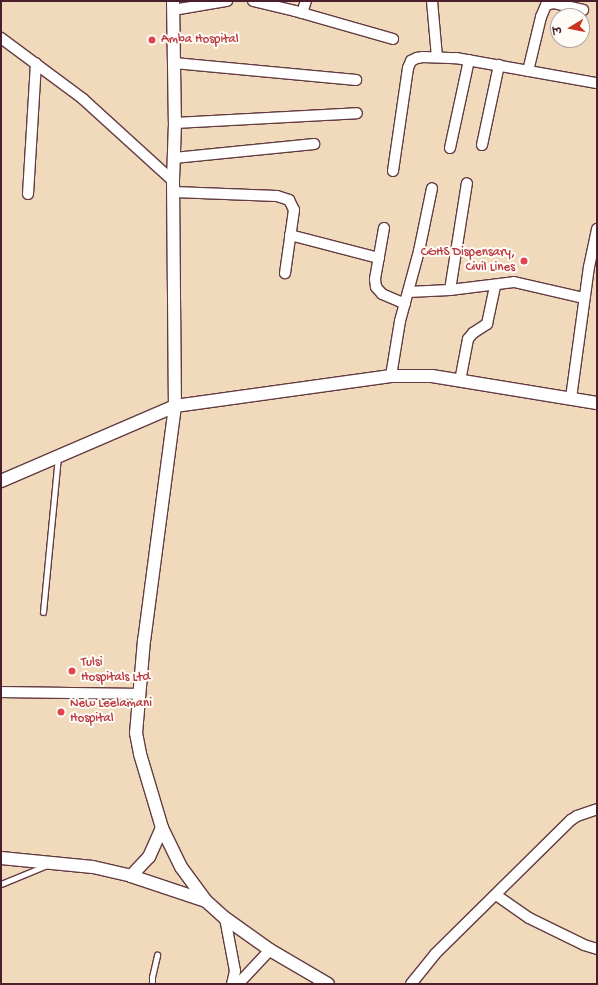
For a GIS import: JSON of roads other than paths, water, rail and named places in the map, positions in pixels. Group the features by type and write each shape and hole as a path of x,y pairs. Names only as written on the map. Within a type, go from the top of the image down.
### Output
{"street":[{"path":"227,1 173,6 175,123 173,186 175,406 138,694 136,734 140,754 162,828 181,867 206,902 225,918 270,950 328,984"},
{"path":"253,1 394,39"},
{"path":"302,13 306,1"},
{"path":"432,1 437,57"},
{"path":"528,71 541,18 546,5 554,3 575,8"},
{"path":"1,38 83,99 173,186 283,197 292,204 294,210 285,273"},
{"path":"393,171 408,68 411,61 417,58 437,57 469,60 597,83"},
{"path":"450,148 469,60"},
{"path":"28,194 36,63"},
{"path":"174,63 356,80"},
{"path":"482,145 499,65"},
{"path":"175,123 357,113"},
{"path":"174,158 314,144"},
{"path":"450,290 467,183"},
{"path":"391,376 405,304 419,251 432,188"},
{"path":"384,228 375,280 378,291 405,304"},
{"path":"571,398 584,298 597,229"},
{"path":"290,235 379,258"},
{"path":"408,292 450,290 521,283 584,298"},
{"path":"460,381 468,339 473,333 487,324 495,285"},
{"path":"1,481 175,406 391,376 432,376 597,403"},
{"path":"1,692 138,694"},
{"path":"411,984 434,954 571,820 577,816 597,809"},
{"path":"131,876 149,857 162,828"},
{"path":"1,858 92,867 131,876 206,902"},
{"path":"496,895 529,918 584,945 597,949"},
{"path":"225,918 235,970 232,984"},
{"path":"238,984 270,950"}],"lane":[{"path":"43,612 58,456"},
{"path":"1,884 50,864"},
{"path":"152,984 157,954"}],"place":[{"name":"Amba Hospital","path":"152,40"},
{"name":"CGHS Dispensary, Civil Lines","path":"524,261"},
{"name":"Tulsi Hospitals Ltd","path":"72,671"},
{"name":"New Leelamani Hospital","path":"61,712"}]}
